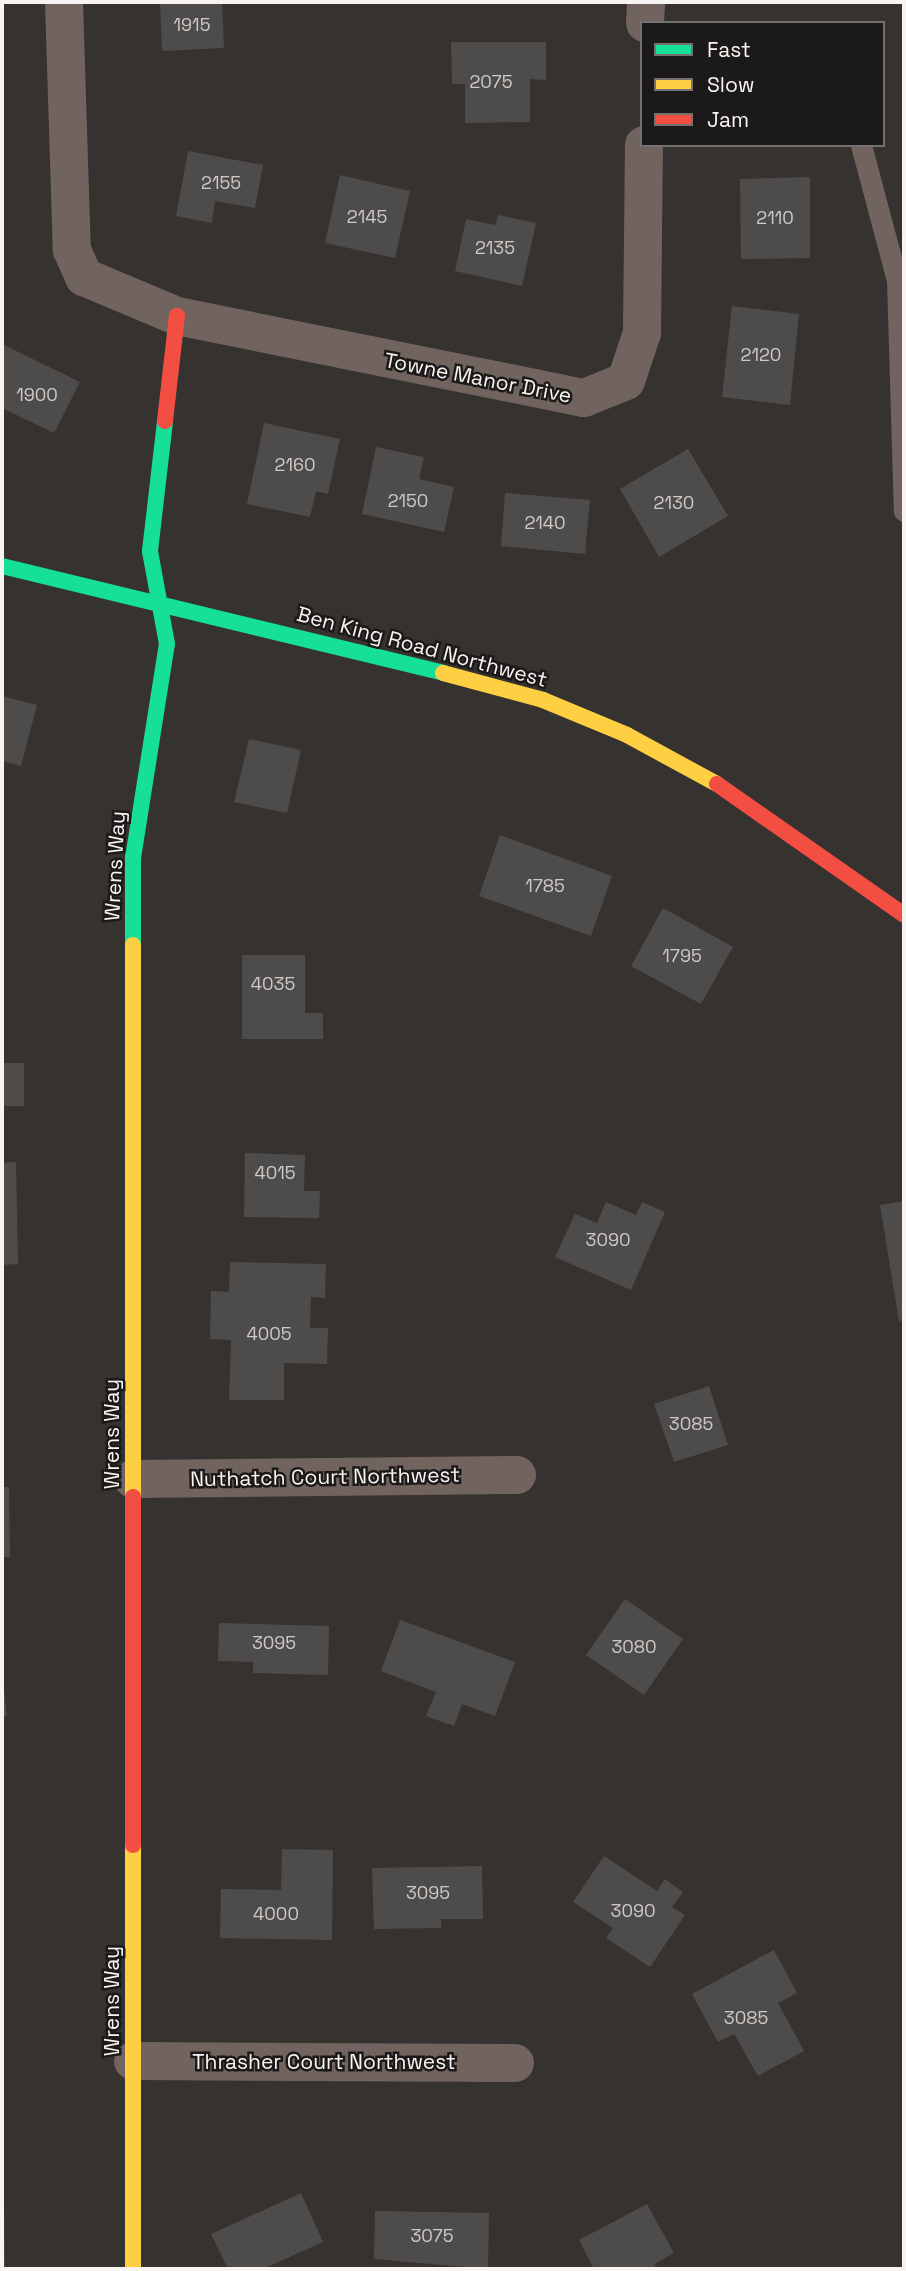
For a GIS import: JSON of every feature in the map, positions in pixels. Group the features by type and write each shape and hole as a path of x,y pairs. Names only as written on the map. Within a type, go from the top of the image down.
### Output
{"street":[{"name":"Towne Manor Drive","path":"64,2 72,250 83,277 177,316 584,398 626,381 642,333 644,147"},
{"path":"645,21 646,2"},
{"path":"159,602 150,551 177,316"},
{"name":"Ben King Road Northwest","path":"2,566 481,680 607,726 752,804 904,915"},
{"name":"Wrens Way","path":"133,2269 133,858 167,643 159,602"},
{"name":"Nuthatch Court Northwest","path":"133,1479 517,1475"},
{"name":"Thrasher Court Northwest","path":"133,2061 515,2063"}],"lane":[{"path":"862,147 897,280 904,511"}],"building":[{"path":"160,2 222,2 224,48 162,51"},
{"path":"451,42 546,42 546,80 530,79 530,122 465,123 465,84 452,84"},
{"path":"188,151 263,165 255,208 215,201 212,223 176,216"},
{"path":"340,175 410,191 395,258 325,243"},
{"path":"810,177 810,258 741,259 740,179"},
{"path":"498,215 536,223 522,286 455,271 466,219 495,225"},
{"path":"732,306 799,314 790,405 722,397"},
{"path":"2,344 80,382 54,433 2,408"},
{"path":"264,423 340,439 328,494 316,491 310,517 247,504"},
{"path":"376,447 424,457 419,479 454,487 444,532 362,514"},
{"path":"688,449 728,516 659,557 620,489"},
{"path":"505,493 590,500 585,554 501,546"},
{"path":"2,696 37,705 21,766 2,761"},
{"path":"249,739 301,750 287,813 234,802"},
{"path":"500,835 612,876 591,936 479,896"},
{"path":"663,908 733,947 701,1004 631,966"},
{"path":"242,955 305,955 305,1013 323,1013 323,1039 242,1039"},
{"path":"2,1063 24,1063 24,1106 2,1106"},
{"path":"245,1153 305,1155 304,1191 320,1191 319,1218 244,1217"},
{"path":"16,1162 18,1264 2,1265 2,1163"},
{"path":"904,1201 904,1320 899,1321 880,1205"},
{"path":"606,1202 636,1215 642,1202 665,1212 631,1290 555,1257 575,1214 597,1223"},
{"path":"230,1262 326,1264 325,1298 311,1297 310,1328 328,1328 327,1364 284,1363 284,1400 229,1400 231,1340 210,1339 211,1291 229,1292"},
{"path":"709,1386 728,1445 674,1462 654,1404"},
{"path":"2,1487 9,1487 10,1557 2,1557"},
{"path":"625,1599 683,1639 644,1695 586,1655"},
{"path":"400,1620 515,1662 495,1716 462,1704 454,1726 426,1716 436,1692 381,1671"},
{"path":"219,1623 329,1626 328,1675 253,1673 253,1662 218,1661"},
{"path":"2,1670 7,1716 2,1717"},
{"path":"282,1849 333,1850 332,1940 220,1938 221,1889 281,1890"},
{"path":"604,1856 657,1891 665,1879 683,1892 672,1907 685,1915 650,1967 606,1938 613,1928 573,1902"},
{"path":"482,1866 483,1919 441,1919 441,1928 374,1929 372,1868"},
{"path":"774,1950 797,1993 778,2003 804,2051 758,2076 734,2034 718,2042 692,1994"},
{"path":"301,2193 323,2242 263,2269 228,2269 211,2234"},
{"path":"4,2204 5,2269 2,2269"},
{"path":"647,2204 674,2253 654,2264 657,2269 594,2269 579,2240"},
{"path":"375,2211 489,2213 488,2269 374,2259"}],"traffic: fast":[{"path":"133,945 133,858 167,644 150,551 165,421"},
{"path":"2,566 443,673"}],"traffic: slow":[{"path":"443,673 543,700 627,735 717,784"},
{"path":"133,945 133,1497"},
{"path":"133,1845 133,2269"}],"traffic: jam":[{"path":"165,421 177,316"},
{"path":"717,784 904,915"},
{"path":"133,1497 133,1845"}]}
